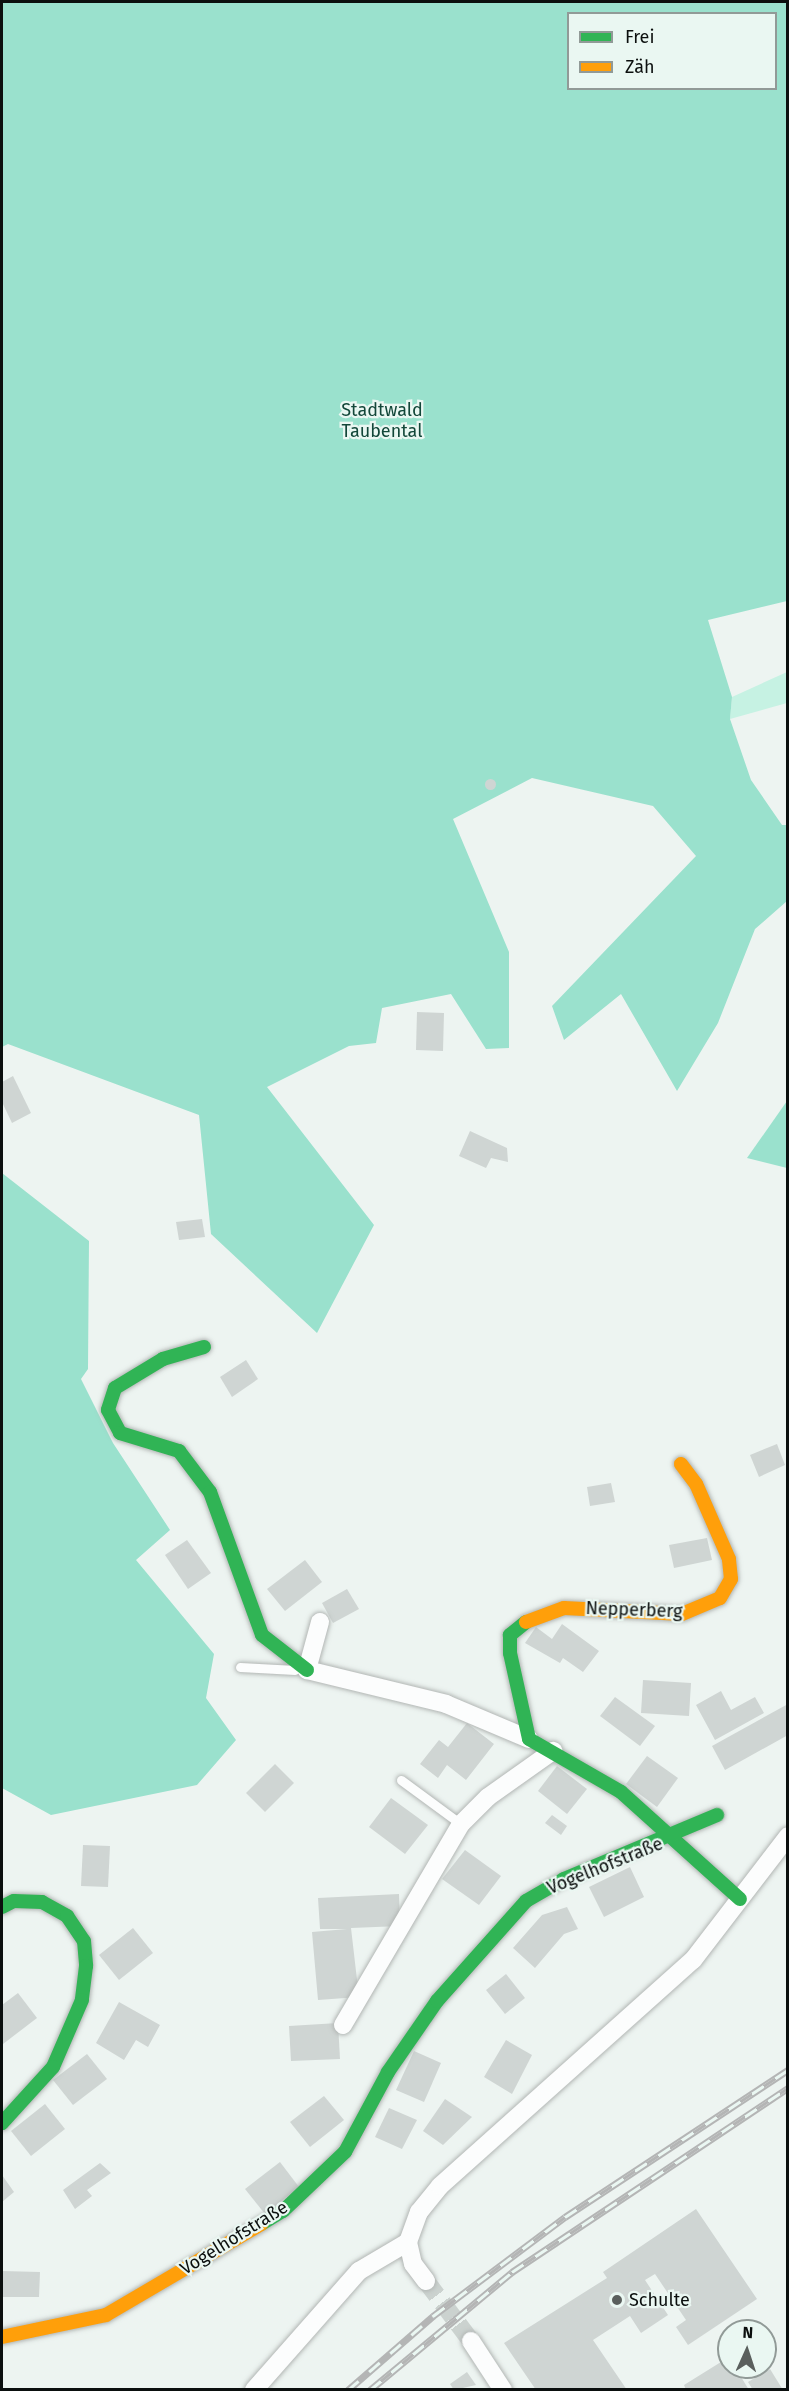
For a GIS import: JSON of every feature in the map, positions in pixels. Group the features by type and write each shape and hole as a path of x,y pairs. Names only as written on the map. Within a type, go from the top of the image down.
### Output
{"street":[{"path":"204,1347 163,1359 115,1388 108,1410 120,1433 179,1451 210,1492 228,1534 262,1635 307,1670 446,1704 529,1738 621,1792 666,1838 717,1815"},
{"name":"Nepperberg","path":"529,1738 519,1710 510,1653 510,1635 525,1623 564,1608 682,1614 720,1598 730,1579 722,1540 696,1484 681,1464"},
{"path":"307,1670 320,1622"},
{"path":"342,2025 461,1824 488,1797 553,1751"},
{"path":"426,2282 413,2264 408,2242 419,2212 440,2186 693,1960 788,1836"},
{"name":"Vogelhofstraße","path":"2,2337 106,2315 283,2211 345,2152 388,2072 437,2001 526,1901 564,1879 666,1838 740,1899"},
{"path":"2,1907 14,1901 42,1902 67,1916 84,1941 86,1966 82,2000 53,2067 2,2123"},
{"path":"254,2390 359,2271 408,2242"},
{"path":"471,2341 503,2390"}],"lane":[{"path":"240,1667 307,1670"},
{"path":"401,1780 461,1824"}],"green space":[{"name":"Stadtwald Taubental","path":"2,2 787,2 787,601 708,620 732,697 730,719 751,780 782,825 787,825 787,901 755,929 718,1023 677,1091 621,994 564,1040 552,1006 696,856 653,806 532,778 453,819 509,952 509,1048 486,1049 451,994 382,1008 376,1043 349,1046 267,1087 374,1225 317,1333 211,1234 199,1115 8,1044 2,1047"},
{"path":"787,672 787,703 730,719 732,697"},
{"path":"787,1101 787,1168 747,1158"},
{"path":"2,1173 89,1241 88,1369 81,1379 113,1443 170,1530 136,1560 214,1654 206,1698 236,1740 197,1785 51,1815 2,1788"}],"building":[{"path":"490,778 496,784 490,790 484,784"},
{"path":"417,1012 444,1013 443,1051 416,1050"},
{"path":"13,1076 31,1113 12,1123 2,1102 2,1082"},
{"path":"470,1131 507,1148 508,1162 491,1158 486,1168 459,1156"},
{"path":"202,1219 205,1237 179,1240 176,1222"},
{"path":"246,1360 258,1379 232,1397 220,1377"},
{"path":"777,1444 785,1465 759,1477 750,1455"},
{"path":"611,1483 615,1502 590,1506 587,1487"},
{"path":"707,1538 712,1560 674,1568 669,1545"},
{"path":"187,1540 211,1573 188,1589 165,1555"},
{"path":"305,1560 322,1582 285,1611 267,1589"},
{"path":"347,1589 359,1609 333,1623 322,1603"},
{"path":"562,1624 599,1651 583,1672 563,1658 560,1663 525,1643 536,1627 552,1639"},
{"path":"643,1680 691,1683 689,1716 641,1713"},
{"path":"721,1691 731,1710 755,1697 764,1713 715,1740 696,1705"},
{"path":"615,1697 655,1726 640,1746 600,1716"},
{"path":"788,1704 788,1735 725,1770 712,1746"},
{"path":"467,1723 494,1744 466,1780 447,1765 438,1778 420,1764 439,1740 448,1747"},
{"path":"647,1756 678,1778 657,1807 626,1784"},
{"path":"275,1764 294,1783 265,1812 246,1793"},
{"path":"557,1766 587,1789 567,1814 538,1791"},
{"path":"391,1798 428,1825 405,1854 369,1827"},
{"path":"552,1815 567,1826 561,1835 545,1823"},
{"path":"83,1845 110,1846 108,1887 81,1886"},
{"path":"465,1850 501,1876 479,1905 442,1879"},
{"path":"630,1867 644,1897 604,1917 589,1887"},
{"path":"399,1894 400,1926 351,1928 359,1997 318,2000 312,1932 347,1929 320,1929 318,1898"},
{"path":"567,1907 578,1929 564,1934 535,1968 513,1948 542,1915"},
{"path":"133,1928 153,1953 119,1980 99,1955"},
{"path":"506,1974 525,1998 505,2014 486,1990"},
{"path":"18,1993 37,2018 3,2044 2,2005"},
{"path":"119,2002 160,2025 148,2047 136,2040 124,2060 96,2043"},
{"path":"338,2023 340,2059 291,2061 289,2026"},
{"path":"506,2040 532,2055 512,2094 484,2077"},
{"path":"414,2051 441,2063 424,2102 396,2090"},
{"path":"87,2054 107,2079 73,2105 53,2080"},
{"path":"324,2096 344,2120 310,2147 290,2122"},
{"path":"445,2099 472,2117 443,2145 423,2131"},
{"path":"45,2104 65,2129 31,2156 11,2131"},
{"path":"389,2108 417,2120 402,2149 375,2137"},
{"path":"280,2162 299,2187 265,2214 245,2189"},
{"path":"100,2163 111,2173 87,2190 92,2196 75,2209 63,2190"},
{"path":"2,2175 14,2192 2,2202"},
{"name":"Schulte","path":"696,2209 757,2299 727,2319 717,2319 717,2326 688,2345 676,2327 686,2320 655,2274 645,2280 668,2315 641,2333 630,2316 593,2340 627,2390 536,2390 504,2343 607,2278 603,2272"},
{"path":"2,2271 40,2272 39,2297 2,2297"},
{"path":"717,2364 717,2379 742,2379 749,2390 686,2390 684,2385"},
{"path":"467,2372 476,2385 454,2390 450,2384"},
{"path":"753,2379 776,2379 783,2390 753,2390 748,2382"}],"tunnel":[{"path":"426,2281 471,2341"}],"railway":[{"path":"348,2390 433,2316 565,2217 788,2070"},
{"path":"370,2390 512,2272 788,2088"}],"traffic: fast":[{"path":"204,1347 163,1359 115,1388 108,1410 120,1433 179,1451 210,1492 262,1635 307,1670"},
{"path":"526,1622 510,1635 510,1653 529,1739 621,1792 740,1899"},
{"path":"261,2224 283,2211 345,2152 388,2072 437,2001 526,1901 564,1879 717,1815"},
{"path":"2,1907 14,1901 42,1902 67,1916 84,1941 86,1966 82,2000 53,2067 2,2123"}],"traffic: slow":[{"path":"526,1622 564,1608 682,1614 720,1598 731,1579 729,1559 696,1484 681,1464"},
{"path":"2,2337 106,2315 261,2224"}],"place":[{"name":"Schulte","path":"617,2300"}]}
